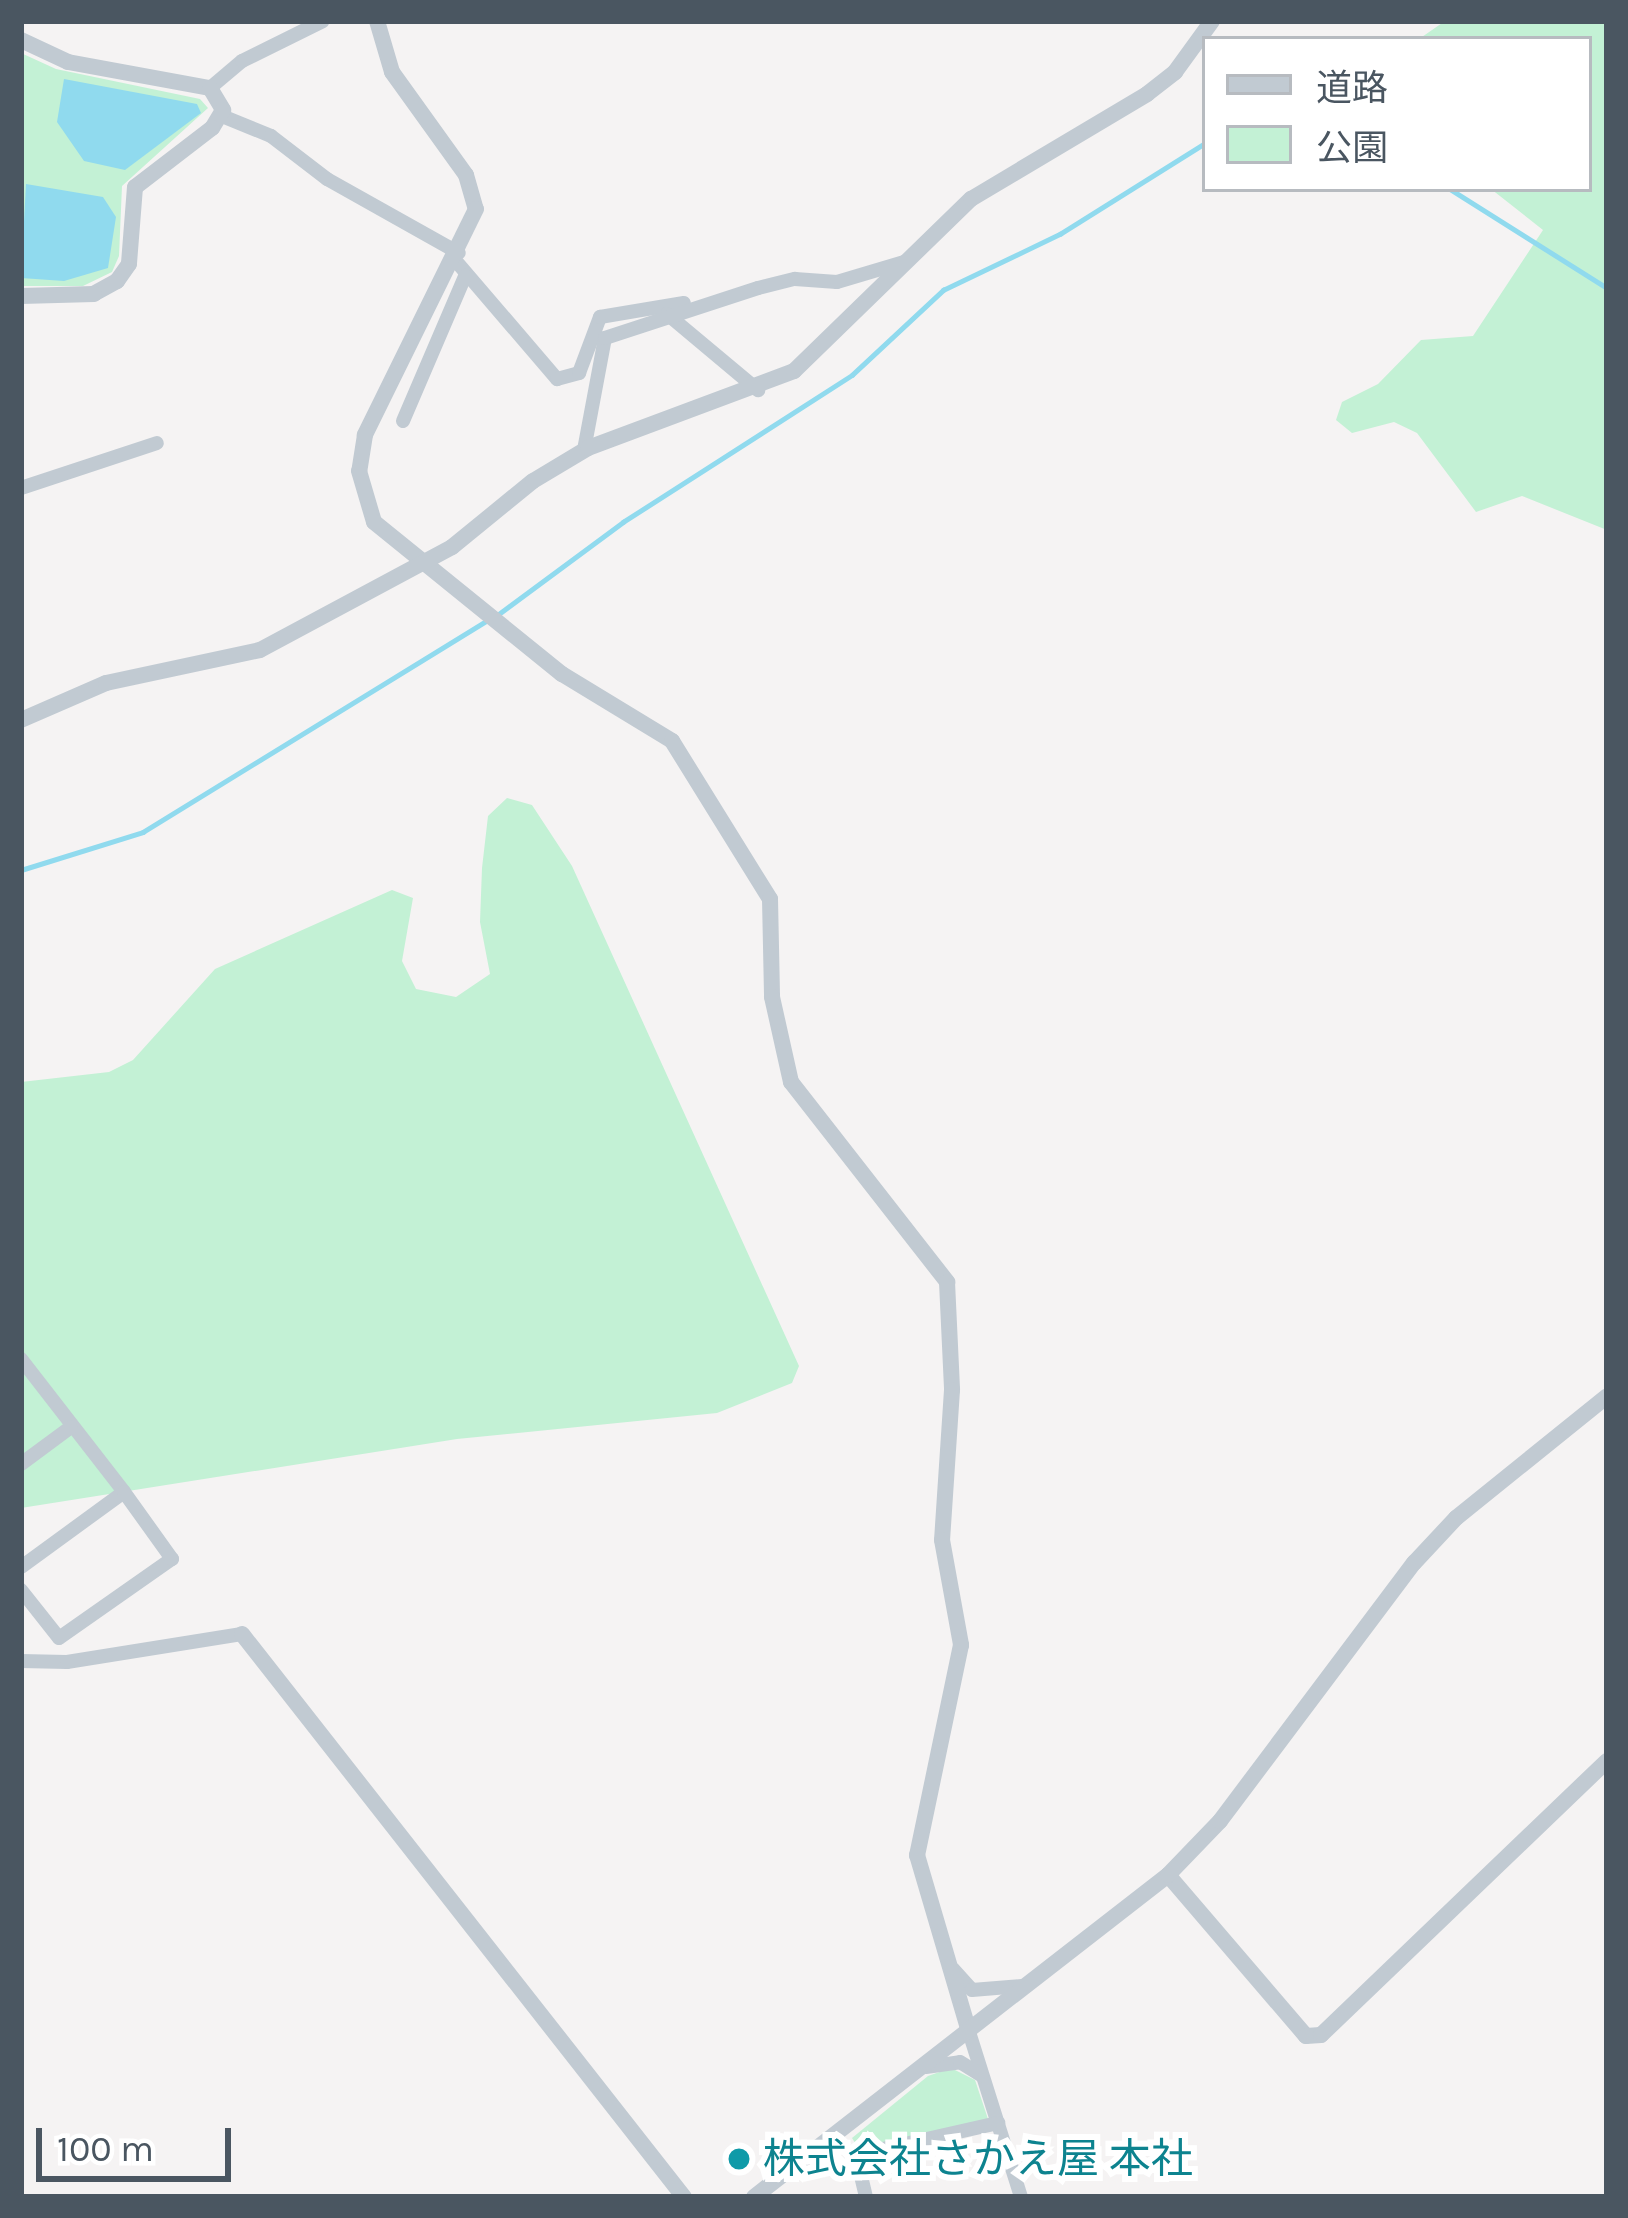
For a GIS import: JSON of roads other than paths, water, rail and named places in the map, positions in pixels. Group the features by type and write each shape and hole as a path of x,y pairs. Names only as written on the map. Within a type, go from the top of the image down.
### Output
{"street":[{"path":"21,40 68,62 210,88 242,62 323,21"},
{"path":"376,21 392,73 472,190 474,222 403,421"},
{"path":"21,720 106,683 260,650 419,566 584,450 758,390 811,358 908,260 999,178 1147,94 1175,72 1212,21"},
{"path":"210,88 223,116 271,136 327,179 460,263 544,371 567,380 579,373 600,317 676,302 701,305"},
{"path":"21,296 94,294 117,280 129,264 135,188 223,116"},
{"path":"584,450 605,338 667,314 795,279 838,282 908,260"},
{"path":"460,263 360,457 374,522 419,566 562,674 672,741 770,898 772,997 791,1082 947,1282 952,1367 942,1540 961,1645 917,1855 1021,2197"},
{"path":"667,314 758,390"},
{"path":"21,488 157,443"},
{"path":"21,1358 172,1559 59,1638 21,1590"},
{"path":"754,2197 1168,1875 1220,1821 1414,1563 1456,1518 1607,1396"},
{"path":"21,1464 71,1427"},
{"path":"21,1567 124,1492"},
{"path":"21,1661 67,1662 242,1634 684,2197"},
{"path":"1168,1875 1306,2036 1322,2035 1607,1761"},
{"path":"944,1954 973,1990 1032,1983"},
{"path":"922,2068 960,2062 985,2080"},
{"path":"866,2197 856,2155 998,2123"}],"water":[{"path":"64,79 197,104 201,113 125,170 84,161 57,122"},
{"path":"26,184 103,197 116,217 108,268 64,281 21,278"}],"waterway":[{"path":"496,616 623,522 852,375 943,290 1060,234 1202,145"},
{"path":"1455,192 1607,288"},
{"path":"21,870 143,832 486,621"}],"place":[{"name":"株式会社さかえ屋 本社","path":"739,2159"}]}
